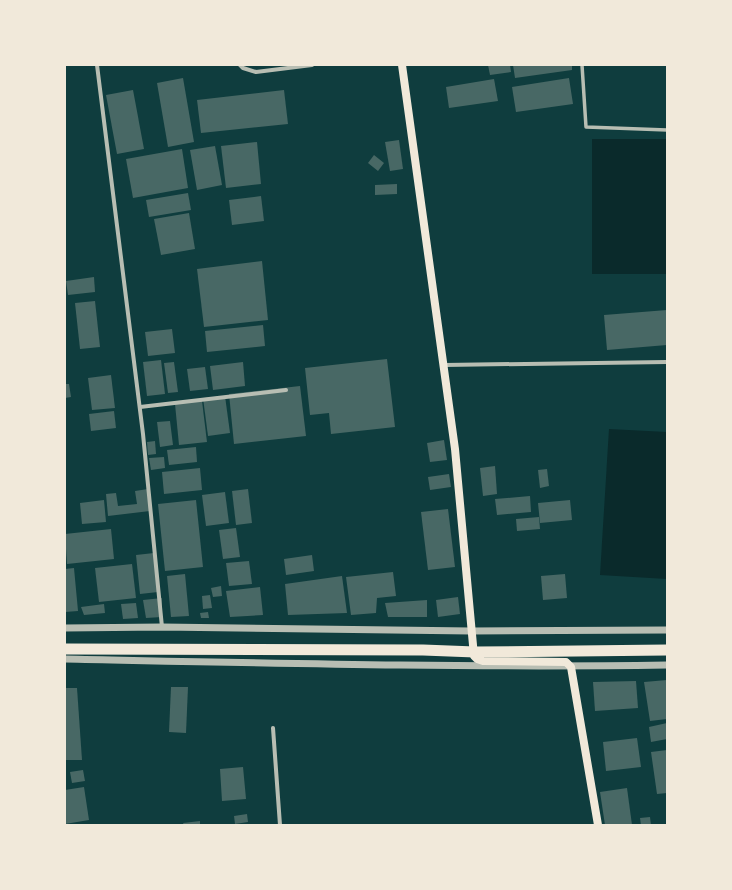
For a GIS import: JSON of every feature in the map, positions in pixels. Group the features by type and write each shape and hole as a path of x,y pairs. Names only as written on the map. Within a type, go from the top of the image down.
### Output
{"highway":[{"path":"65,649 422,650 475,652 667,650"}],"main road":[{"path":"402,65 455,450 474,656 483,661 566,662 571,666 598,825"}],"street":[{"path":"97,65 140,407 162,627"},
{"path":"240,65 243,68 256,72 312,65"},
{"path":"582,65 586,128 667,130"},
{"path":"444,365 667,362"},
{"path":"140,407 286,390"},
{"path":"65,628 162,627 471,631 667,630"},
{"path":"65,659 322,664 571,666 667,665"},
{"path":"273,728 280,825"}],"water":[{"path":"592,139 667,139 667,274 592,274"},
{"path":"609,429 667,432 667,579 600,575"}],"building":[{"path":"488,65 510,65 511,72 490,75"},
{"path":"513,65 572,65 572,70 515,78"},
{"path":"183,78 194,142 168,147 157,83"},
{"path":"569,78 573,104 516,112 512,87"},
{"path":"494,79 498,101 449,108 446,87"},
{"path":"133,90 144,149 117,154 106,95"},
{"path":"284,90 288,124 201,133 197,100"},
{"path":"399,140 403,169 390,171 385,142"},
{"path":"257,142 261,184 226,188 221,146"},
{"path":"215,146 222,185 197,190 190,150"},
{"path":"182,149 188,188 133,198 126,159"},
{"path":"374,155 384,163 378,171 368,163"},
{"path":"397,184 397,194 375,195 375,185"},
{"path":"188,193 191,210 149,217 146,200"},
{"path":"261,196 264,221 232,225 229,200"},
{"path":"189,213 195,249 161,255 154,219"},
{"path":"262,261 268,320 204,327 197,269"},
{"path":"94,277 95,292 68,295 66,281"},
{"path":"95,301 100,347 80,349 75,303"},
{"path":"667,310 667,345 607,350 604,315"},
{"path":"263,325 265,346 207,352 205,331"},
{"path":"172,329 175,353 148,356 145,332"},
{"path":"387,359 395,427 331,434 329,413 310,415 305,368"},
{"path":"161,360 165,394 147,396 143,362"},
{"path":"174,362 178,392 168,393 164,363"},
{"path":"243,362 245,386 213,390 210,366"},
{"path":"205,367 208,389 190,391 187,369"},
{"path":"111,375 115,408 92,410 88,378"},
{"path":"65,384 69,384 71,397 65,398"},
{"path":"300,386 306,436 234,444 229,394"},
{"path":"225,396 230,433 208,436 203,398"},
{"path":"202,401 207,442 179,445 175,404"},
{"path":"114,411 116,428 91,431 89,414"},
{"path":"170,421 173,445 160,447 157,422"},
{"path":"444,440 447,460 430,462 427,443"},
{"path":"155,441 156,454 148,455 147,442"},
{"path":"196,447 197,462 169,465 167,450"},
{"path":"164,457 165,468 151,470 149,458"},
{"path":"495,466 497,494 483,496 480,468"},
{"path":"200,468 202,490 164,494 162,472"},
{"path":"547,469 549,486 540,488 538,470"},
{"path":"449,474 451,487 430,490 428,477"},
{"path":"148,489 150,511 108,516 106,494 116,493 118,506 137,504 135,491"},
{"path":"248,489 252,523 236,525 232,491"},
{"path":"225,492 229,523 206,526 202,495"},
{"path":"530,496 531,512 497,515 495,499"},
{"path":"104,500 106,522 82,524 80,503"},
{"path":"196,500 203,567 165,571 158,504"},
{"path":"570,500 572,520 540,523 538,503"},
{"path":"448,509 455,567 428,570 421,512"},
{"path":"539,517 540,529 517,531 516,519"},
{"path":"236,528 240,557 223,559 219,530"},
{"path":"111,529 114,559 67,564 65,534"},
{"path":"154,553 158,592 140,594 136,555"},
{"path":"312,555 314,571 286,575 284,559"},
{"path":"249,561 252,584 229,586 226,563"},
{"path":"132,564 136,598 99,602 95,568"},
{"path":"74,568 78,611 65,612 65,569"},
{"path":"393,572 396,596 377,598 376,613 351,615 346,577"},
{"path":"185,574 189,616 171,617 167,576"},
{"path":"565,574 567,598 543,600 541,576"},
{"path":"342,576 347,613 288,615 285,584"},
{"path":"221,586 222,596 213,597 211,588"},
{"path":"260,587 263,615 230,617 226,591"},
{"path":"210,595 212,608 203,609 202,596"},
{"path":"458,597 460,614 438,617 436,600"},
{"path":"162,598 162,617 146,618 143,600"},
{"path":"427,600 427,617 388,617 385,603"},
{"path":"136,603 138,618 123,619 121,604"},
{"path":"104,604 105,613 84,615 81,607"},
{"path":"208,612 209,618 201,618 200,613"},
{"path":"667,680 667,719 650,721 644,682"},
{"path":"636,681 638,708 595,711 593,682"},
{"path":"171,687 188,687 186,733 169,732"},
{"path":"65,688 77,688 82,760 65,760"},
{"path":"667,723 667,739 651,742 649,727"},
{"path":"637,738 641,767 606,771 603,742"},
{"path":"667,750 667,793 657,794 651,752"},
{"path":"243,767 246,799 222,801 220,769"},
{"path":"83,770 85,781 72,783 70,772"},
{"path":"84,787 89,820 65,824 65,790"},
{"path":"627,788 632,825 605,825 600,792"},
{"path":"247,814 248,822 235,824 234,816"},
{"path":"650,817 651,825 641,825 640,818"},
{"path":"200,821 200,825 184,825 183,823"}]}
